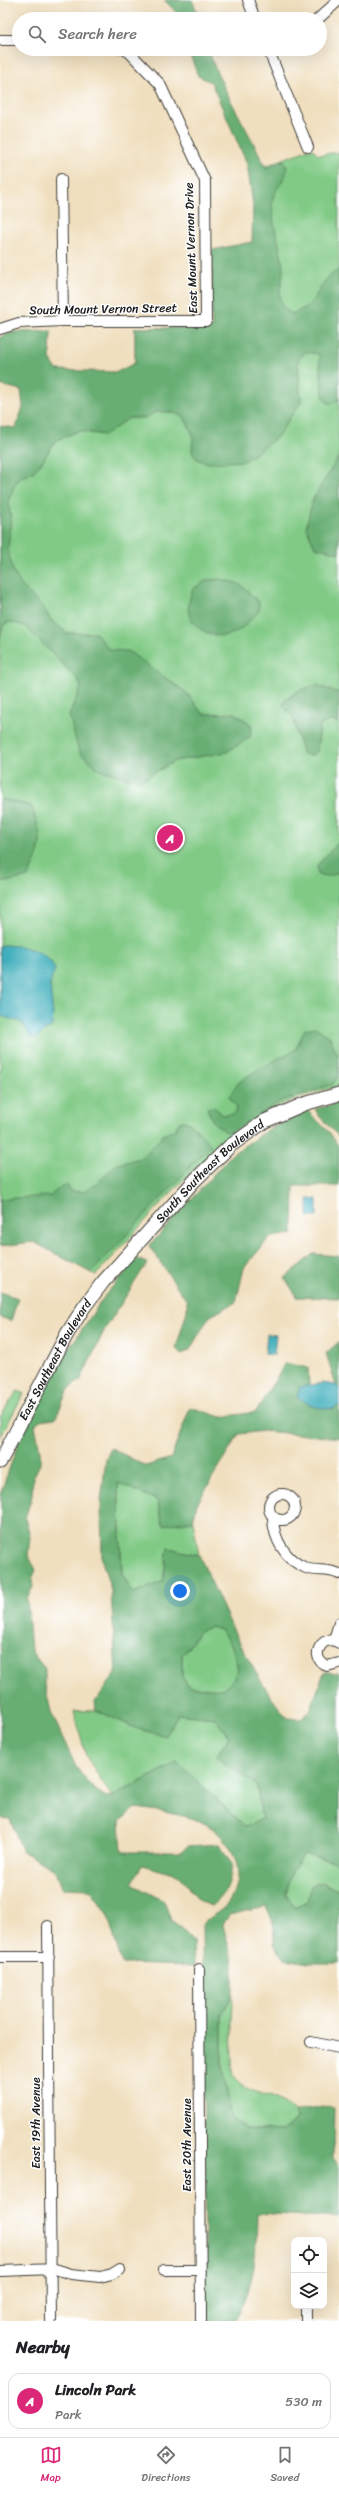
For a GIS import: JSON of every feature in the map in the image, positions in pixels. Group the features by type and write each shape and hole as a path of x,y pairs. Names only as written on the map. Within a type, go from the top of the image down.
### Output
{"main road":[{"name":"South Southeast Boulevard","path":"102,1282 195,1180 230,1146 250,1131 282,1113 339,1094"},
{"name":"East Southeast Boulevard","path":"0,1462 66,1334 102,1282"}],"street":[{"path":"248,0 252,12"},
{"path":"326,12 339,0"},
{"path":"0,40 12,40"},
{"name":"East Mount Vernon Drive","path":"132,56 160,84 205,181 206,321"},
{"path":"272,56 308,147"},
{"path":"62,179 63,321"},
{"name":"South Mount Vernon Street","path":"0,329 19,324 63,321 206,321"},
{"path":"273,1517 276,1538 284,1552 306,1568 339,1574"},
{"path":"339,1623 336,1642 322,1643 318,1650 318,1658 327,1666 339,1663"},
{"name":"East 19th Avenue","path":"48,1926 50,2321"},
{"path":"0,1957 48,1957"},
{"name":"East 20th Avenue","path":"199,1969 200,2321"},
{"path":"312,2042 339,2048"},
{"path":"0,2271 50,2268 71,2274 100,2277 112,2274 120,2269"},
{"path":"164,2270 200,2270"},
{"path":"306,2309 306,2321"}],"green space":[{"path":"164,0 192,0 197,12 175,12"},
{"path":"191,56 211,56 220,80 266,168 284,160 286,166 285,176 273,197 272,204 273,220 283,267 280,294 283,305 292,314 302,309 314,298 326,280 339,270 339,400 331,404 327,402 323,396 319,354 306,352 298,360 301,402 277,437 245,461 209,463 198,460 192,453 193,435 184,417 170,412 156,412 145,418 129,418 105,435 78,431 55,441 40,465 32,473 21,477 15,484 8,502 11,518 8,550 13,571 22,586 43,607 51,620 67,633 96,633 110,650 128,651 187,693 203,714 235,713 252,725 250,737 227,752 175,761 140,781 99,770 79,752 69,715 81,687 77,679 25,626 10,622 4,624 0,638 0,426 16,428 23,407 21,390 0,385 0,337 14,332 51,331 50,359 57,370 117,372 135,363 135,328 212,328 212,250 252,242 253,205 247,164 211,82 198,76"},
{"path":"312,148 318,155 339,152 339,1086 284,1103 254,1119 233,1135 212,1152 171,1192 96,1275 34,1242 0,1242 0,516 15,484 21,477 32,473 40,465 55,441 78,431 105,435 129,418 135,418 135,328 212,328 212,250 259,250 265,166"},
{"path":"339,456 339,553 315,547 306,527 313,499"},
{"path":"221,579 240,584 259,602 259,611 245,625 230,635 223,636 210,634 198,627 190,617 188,610 193,589 207,580"},
{"path":"316,685 339,693 339,723 330,721 320,725 317,752 310,756 302,753 293,717 283,706 285,700 298,691"},
{"path":"2,799 31,806 40,835 37,857 28,877 6,882 0,880 0,802"},
{"path":"339,842 339,872 331,876 318,875 317,865"},
{"path":"315,1027 330,1037 339,1059 339,1075 333,1084 281,1101 233,1131 226,1132 213,1122 207,1108 214,1107 223,1115 234,1114 237,1107 229,1097 238,1083 258,1069 295,1050 305,1029"},
{"path":"339,1103 339,1137 319,1116 315,1109"},
{"path":"308,1111 330,1133 339,1147 339,1186 294,1186 293,1234 270,1237 244,1268 236,1302 209,1317 189,1351 181,1354 176,1348 187,1311 187,1301 149,1246 232,1154 268,1130"},
{"path":"184,1121 191,1124 211,1145 91,1273 34,1242 0,1246 0,1199 50,1196 62,1186 67,1185 71,1191 83,1192 96,1184 115,1165 143,1157 163,1135 176,1129 179,1122"},
{"path":"313,1254 339,1256 339,1298 297,1297 285,1278"},
{"path":"137,1259 147,1263 105,1329 80,1381 75,1383 68,1391 58,1414 55,1418 40,1420 35,1425 40,1451 40,1464 33,1478 32,1496 25,1518 30,1537 28,1555 36,1570 32,1579 33,1587 27,1598 31,1651 45,1669 45,1685 51,1712 76,1767 90,1785 103,1796 112,1797 177,1762 246,1827 262,1819 257,1786 216,1757 229,1737 215,1718 178,1714 166,1736 138,1729 96,1710 95,1702 116,1673 111,1590 102,1561 101,1501 106,1459 111,1448 146,1466 171,1458 190,1407 221,1417 256,1412 285,1363 308,1368 309,1385 300,1387 333,1409 339,1405 339,1438 264,1431 239,1434 197,1504 193,1521 163,1525 157,1500 118,1483 122,1574 133,1593 163,1582 168,1548 199,1555 238,1640 260,1680 287,1718 301,1719 310,1711 324,1672 339,1673 339,1866 334,1861 304,1854 292,1872 286,1893 294,1908 308,1902 311,1885 322,1882 339,1891 339,1963 309,1963 284,1959 274,1944 274,1924 266,1907 229,1915 223,1925 233,1963 233,1994 222,2014 222,2061 232,2119 246,2129 283,2131 297,2118 294,2112 322,2106 334,2108 333,2159 339,2166 339,2218 257,2213 254,2268 247,2294 235,2321 206,2321 202,1924 227,1904 235,1890 238,1881 238,1871 232,1852 227,1843 212,1828 186,1817 165,1812 136,1808 120,1821 122,1852 180,1852 188,1846 219,1844 232,1864 227,1888 217,1902 212,1906 201,1902 178,1875 142,1865 132,1884 164,1901 171,1920 184,1930 193,1942 194,1966 122,1964 107,1913 89,1889 62,1888 56,1871 23,1852 10,1819 0,1818 1,1492 24,1427 60,1362 106,1294","holes":["210,1627 221,1630 232,1646 238,1669 234,1678 223,1689 190,1687 182,1677 182,1655 200,1632"]},
{"path":"0,1292 18,1298 11,1321 0,1317"},
{"path":"339,1342 339,1389 336,1385 326,1353"},
{"path":"17,1391 24,1393 0,1438 0,1417"},
{"path":"118,1482 157,1500 163,1525 193,1521 199,1555 168,1548 163,1582 133,1593 122,1574"},
{"path":"210,1627 221,1630 232,1646 238,1669 234,1678 223,1689 190,1687 182,1677 182,1655 200,1632"},
{"path":"96,1710 136,1728 178,1714 215,1718 229,1737 216,1757 257,1786 262,1819 246,1827 177,1762 112,1797 86,1756 74,1712"},
{"path":"304,1854 334,1861 339,1866 339,1891 322,1882 308,1902 293,1908 286,1893 292,1872"},
{"path":"233,1994 232,2061 235,2077 246,2088 282,2102 290,2108 297,2117 283,2131 246,2129 232,2119 222,2061 222,2014"}],"water":[{"path":"0,946 18,946 40,953 51,962 55,969 50,984 53,1014 52,1026 36,1038 31,1037 21,1022 0,1016"},
{"path":"308,1199 317,1199 317,1217 308,1217"},
{"path":"267,1334 276,1335 274,1355 265,1354"},
{"path":"322,1383 336,1385 339,1389 339,1405 333,1409 314,1407 297,1397 300,1387"}],"place":[{"name":"Lincoln Park","path":"170,838"}]}
